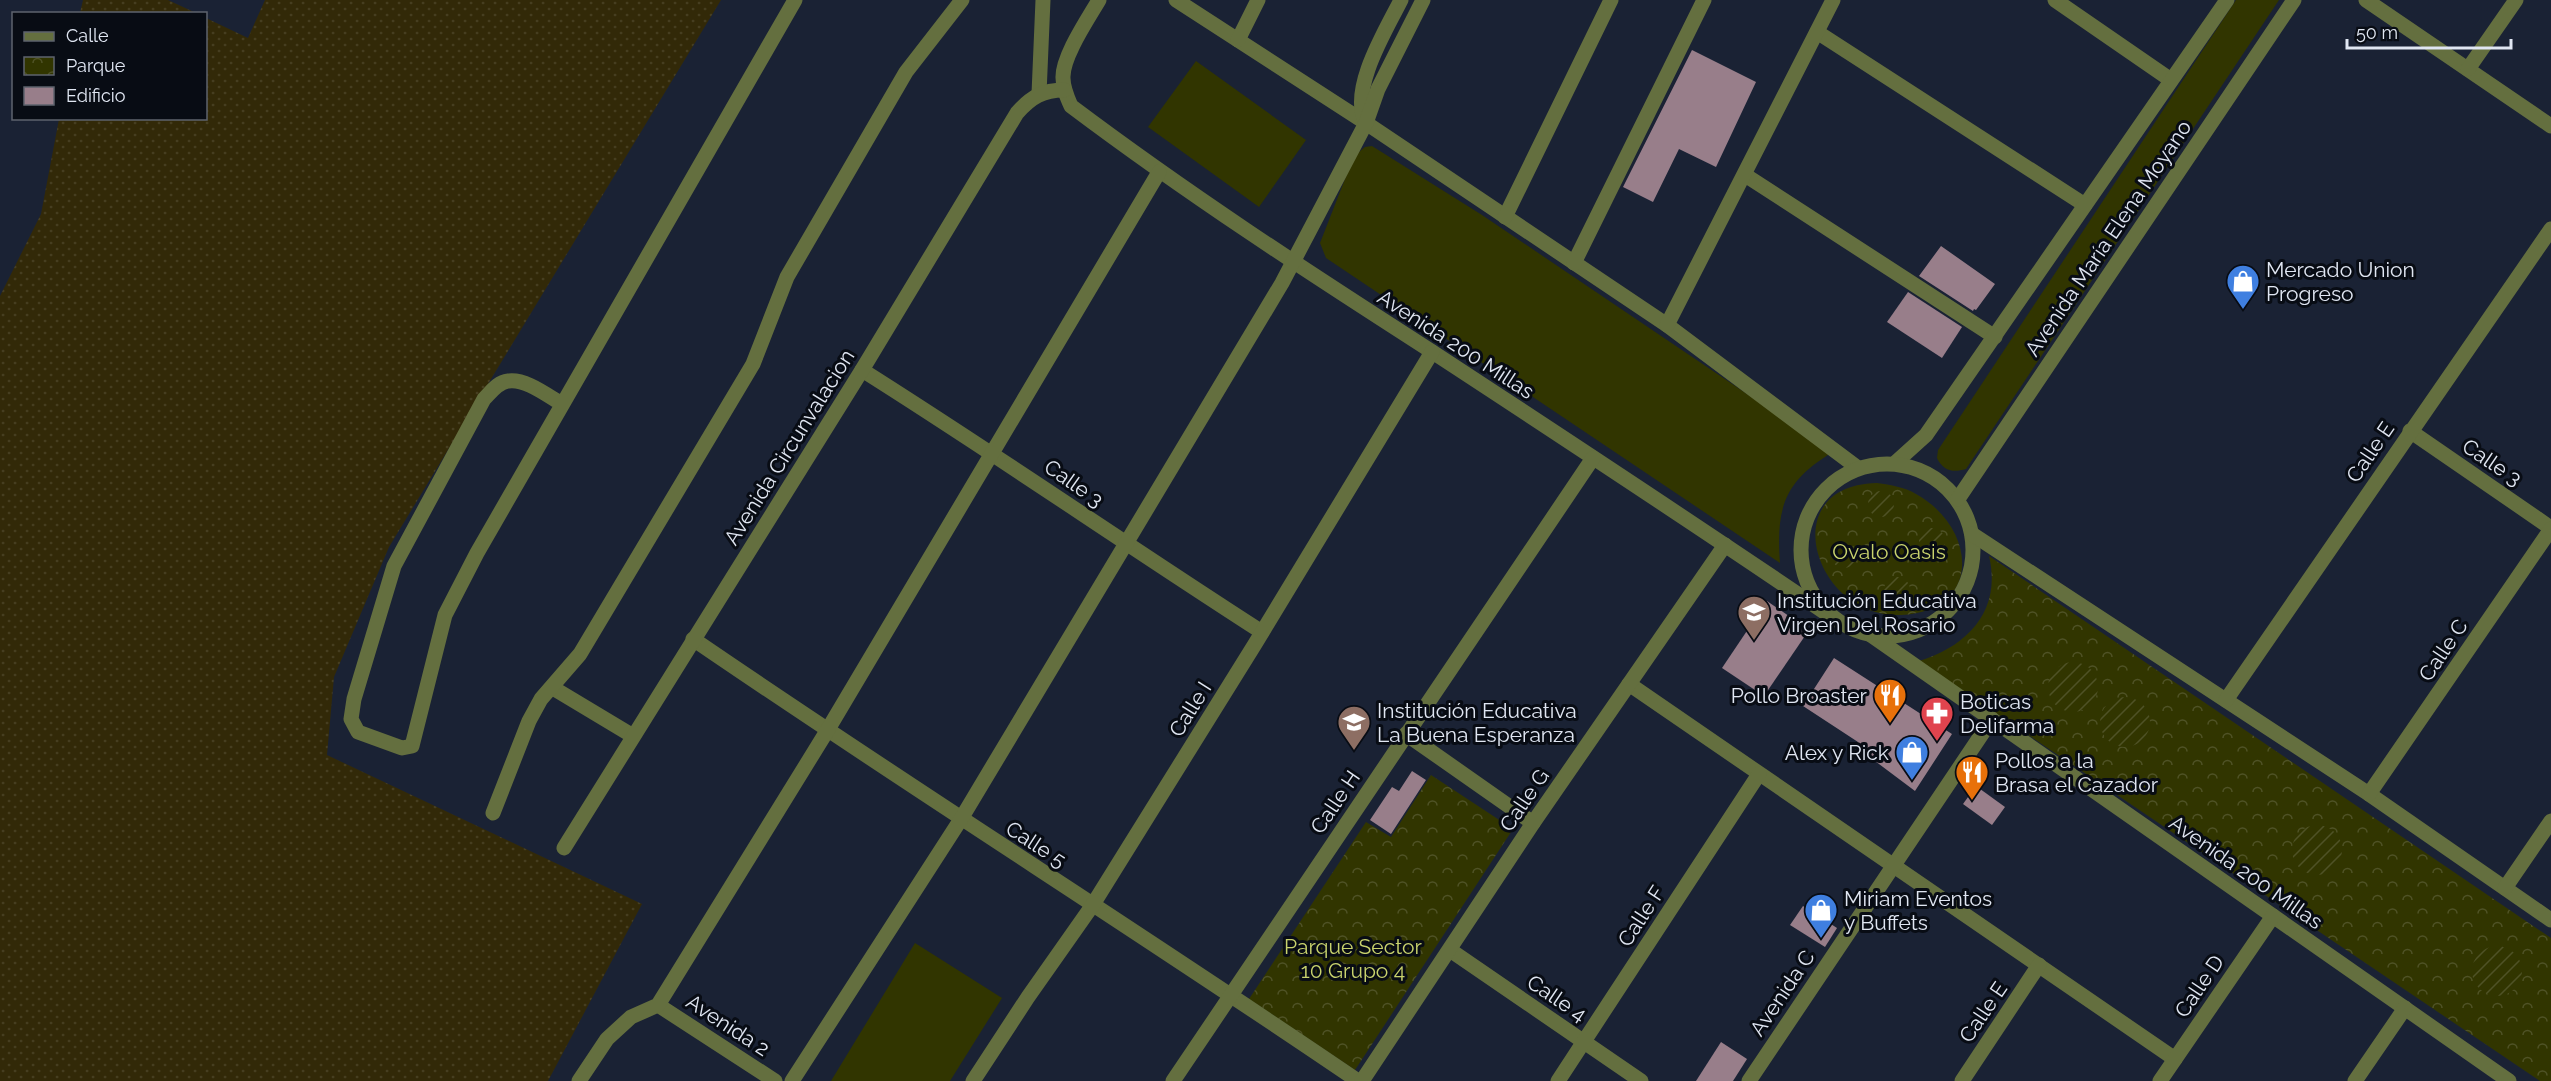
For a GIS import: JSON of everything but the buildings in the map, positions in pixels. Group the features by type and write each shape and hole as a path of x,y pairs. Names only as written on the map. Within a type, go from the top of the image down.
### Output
{"street":[{"path":"562,404 522,383 507,381 498,385 484,399 394,566 354,699 351,719 358,732 402,748 412,746 445,615 477,553 795,0"},
{"path":"493,813 529,721 541,699 553,688 580,654 753,363 787,277 906,72 962,0"},
{"path":"1040,94 1043,0"},
{"path":"1064,90 1062,76 1066,61 1099,0"},
{"path":"1176,0 1366,123 1667,325 1858,468"},
{"path":"1238,40 1258,0"},
{"path":"1366,123 1361,111 1369,69 1401,0"},
{"path":"792,1081 961,819 1293,264 1366,123 1378,89 1424,0"},
{"path":"1504,217 1611,0"},
{"path":"1574,263 1704,0"},
{"path":"1667,325 1833,0"},
{"path":"2055,0 2171,80"},
{"name":"Avenida María Elena Moyano","path":"1894,463 1926,435 2227,0"},
{"name":"Avenida María Elena Moyano","path":"1958,499 2294,0"},
{"path":"2366,0 2551,126"},
{"path":"2468,69 2516,0"},
{"path":"1817,32 2085,205"},
{"name":"Avenida Circunvalacion","path":"564,848 862,370 1017,113 1028,100 1040,94 1064,90"},
{"name":"Avenida 200 Millas","path":"1064,90 1071,106 1159,172 1293,264 1593,458 1836,620"},
{"path":"579,1081 607,1039 632,1017 658,1005 827,731 1159,172"},
{"path":"1744,175 1995,337"},
{"name":"Calle E","path":"2226,700 2551,229"},
{"name":"Calle I","path":"973,1081 1092,906 1262,632 1431,352"},
{"name":"Calle 3","path":"862,370 992,452 1127,545 1262,632"},
{"name":"Calle 3","path":"2410,431 2551,528"},
{"name":"Calle H","path":"1173,1081 1593,458"},
{"path":"1894,463 1913,467 1930,475 1945,485 1958,499 1972,534 1971,571 1954,605 1941,618 1925,628 1889,637 1853,630 1836,620 1823,608 1804,575 1801,557 1802,538 1806,519 1827,488 1841,476 1858,468 1894,463"},
{"name":"Calle C","path":"2369,794 2551,528"},
{"path":"1972,534 2369,794 2551,920"},
{"name":"Calle G","path":"1360,1081 1533,823 1725,545"},
{"name":"Avenida 200 Millas","path":"1871,635 2509,1081"},
{"name":"Calle 5","path":"693,639 827,731 1092,906 1233,995 1360,1081"},
{"path":"1629,684 2175,1059"},
{"path":"553,688 633,736"},
{"name":"Avenida C","path":"1749,1081 1992,719"},
{"path":"1406,734 1533,823"},
{"name":"Calle F","path":"1558,1081 1759,774"},
{"path":"2505,888 2551,821"},
{"name":"Calle D","path":"2160,1081 2273,916"},
{"name":"Calle 4","path":"1450,950 1641,1081"},
{"name":"Calle E","path":"1962,1081 2039,965"},
{"name":"Avenida 2","path":"658,1005 775,1081"},
{"path":"2355,1081 2405,1008"}],"green space":[{"path":"2236,0 2279,0 1966,469 1953,471 1945,468 1937,458 1938,450"},
{"path":"1196,61 1306,140 1259,207 1148,127"},
{"path":"1372,146 1482,215 1833,452 1803,474 1787,498 1782,511 1780,527 1780,563 1326,258 1320,243 1354,156 1365,147"},
{"name":"Ovalo Oasis","path":"1877,483 1916,494 1936,509 1951,526 1960,546 1962,565 1958,584 1947,599 1928,610 1901,615 1871,611 1846,596 1828,576 1817,551 1816,527 1825,505 1845,489"},
{"path":"1881,491 1890,495 1894,504 1890,513 1881,517 1872,513 1868,504 1872,495"},
{"path":"1932,528 1942,531 1945,541 1942,551 1932,554 1922,551 1919,541 1922,531"},
{"path":"1844,542 1854,545 1857,555 1854,565 1844,568 1834,565 1831,555 1834,545"},
{"path":"1989,556 2551,938 2551,1081 2540,1081 1919,661 1952,646 1977,623 1990,593 1992,575"},
{"path":"1897,577 1907,580 1910,590 1907,600 1897,603 1887,600 1884,590 1887,580"},
{"path":"2078,662 2091,669 2097,677 2097,697 2091,705 2083,711 2068,712 2055,705 2049,697 2048,682 2055,669 2063,663"},
{"path":"2120,697 2130,697 2143,704 2150,717 2150,727 2143,740 2130,747 2120,747 2111,743 2104,736 2100,727 2100,717 2104,708 2111,701"},
{"name":"Parque Sector 10 Grupo 4","path":"1431,775 1513,829 1355,1070 1249,999 1366,822 1391,837"},
{"path":"2322,825 2335,832 2341,840 2341,860 2335,868 2327,874 2312,875 2299,868 2293,860 2292,845 2299,832 2307,826"},
{"path":"915,943 1002,998 950,1081 831,1081"},
{"path":"2502,946 2515,953 2521,961 2521,981 2515,989 2507,995 2492,996 2479,989 2473,981 2472,966 2479,953 2487,947"}],"sand":[{"path":"83,0 168,0 194,12 80,12"},
{"path":"265,0 721,0 389,547 334,677 327,755 642,904 548,1081 0,1081 0,296 41,214 59,120 207,120 207,18 248,38"}],"place":[{"name":"Mercado Union Progreso","path":"2243,310"},
{"name":"Institución Educativa Virgen Del Rosario","path":"1754,641"},
{"name":"Pollo Broaster","path":"1890,724"},
{"name":"Boticas Delifarma","path":"1937,742"},
{"name":"Institución Educativa La Buena Esperanza","path":"1354,751"},
{"name":"Alex y Rick","path":"1912,781"},
{"name":"Pollos a la Brasa el Cazador","path":"1972,801"},
{"name":"Miriam Eventos y Buffets","path":"1821,939"}]}
